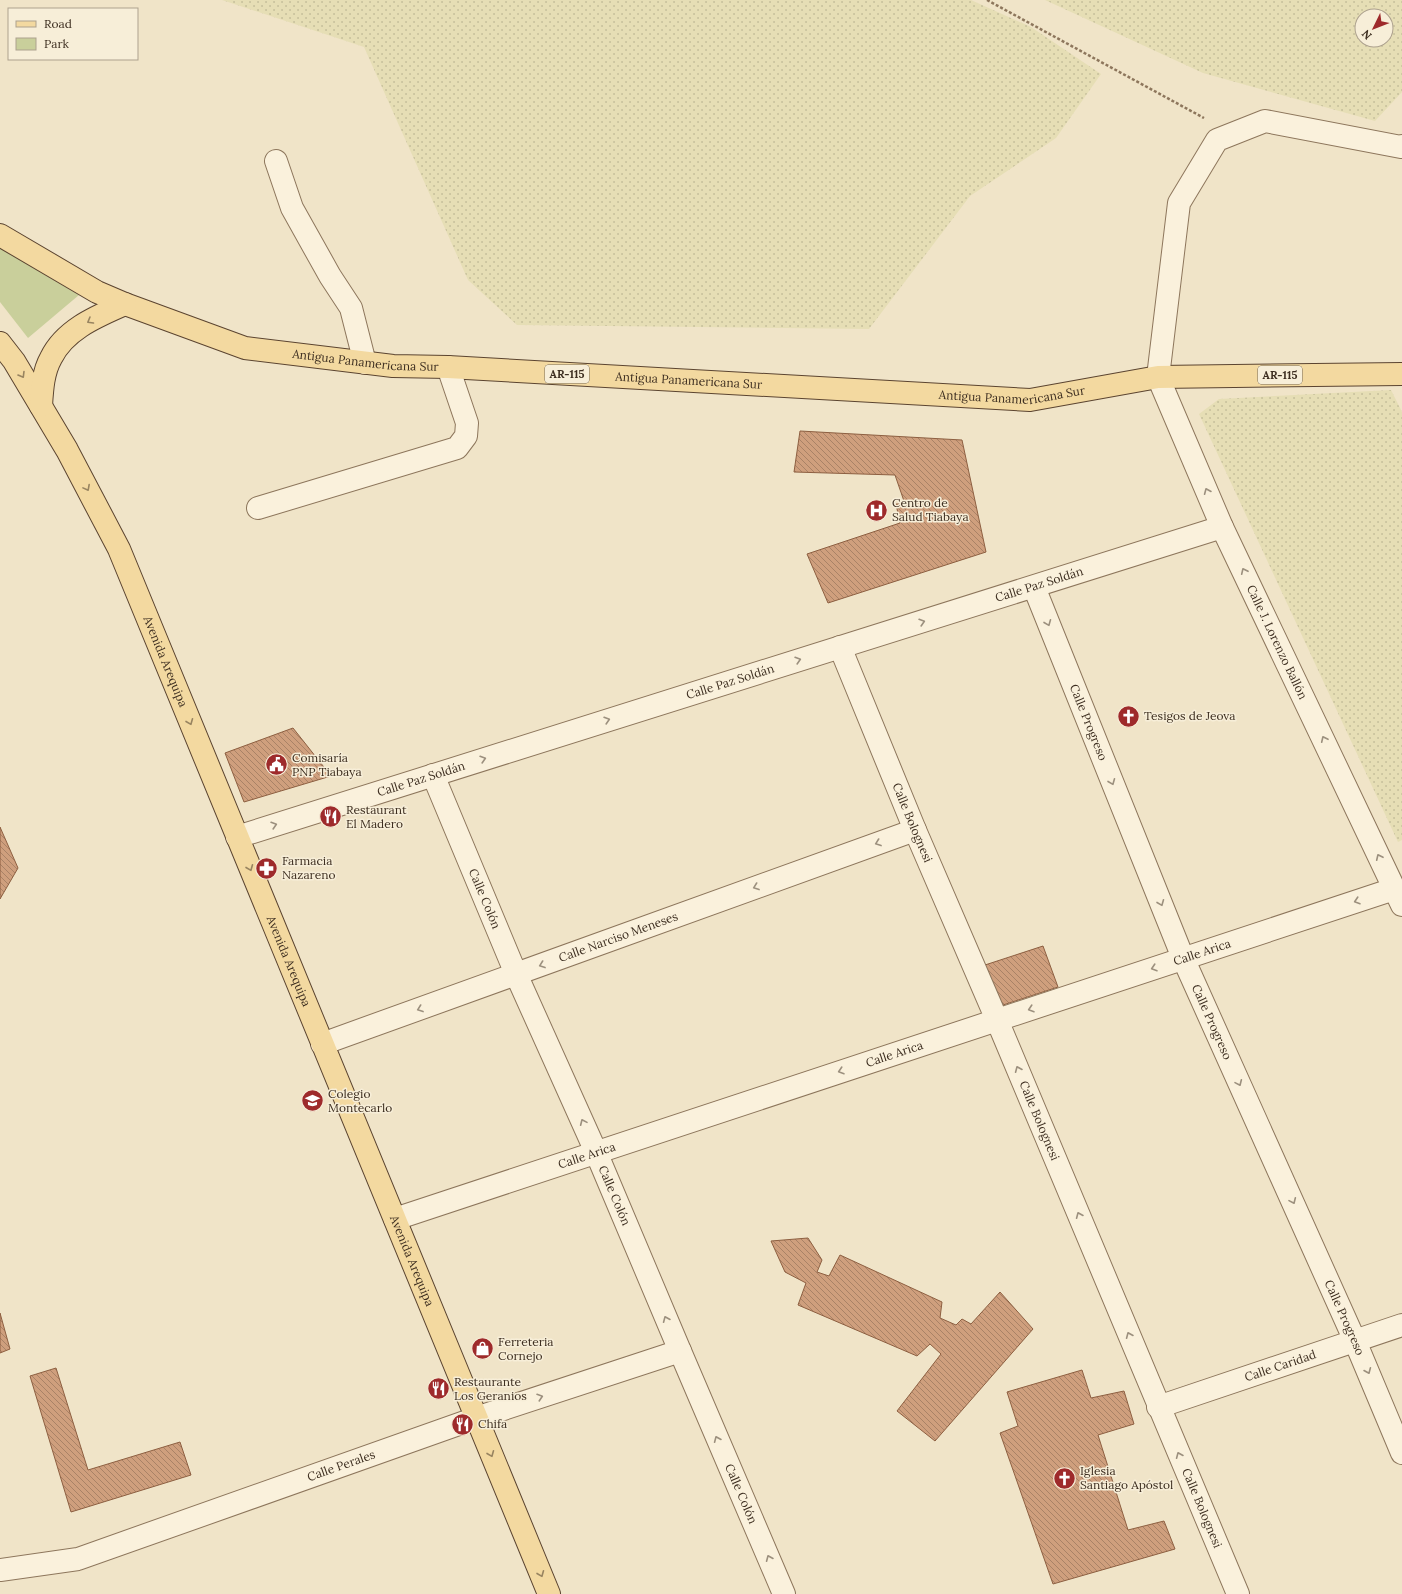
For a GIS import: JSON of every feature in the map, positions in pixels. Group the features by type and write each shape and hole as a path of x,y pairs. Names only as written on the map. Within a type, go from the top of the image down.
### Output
{"main road":[{"name":"Antigua Panamericana Sur","path":"0,234 97,292 125,304 245,348 393,366 448,367 1030,400 1158,377 1402,374"},
{"path":"41,406 43,380 51,358 63,340 80,327 100,315 125,304"},
{"name":"Avenida Arequipa","path":"0,343 14,361 67,450 119,549 549,1594"}],"street":[{"path":"1158,377 1179,203 1217,140 1265,120 1402,146"},
{"path":"276,160 292,208 330,276 351,308 365,363"},
{"path":"258,508 457,448 466,436 467,423 448,367"},
{"name":"Calle J. Lorenzo Ballón","path":"1158,377 1222,527 1398,897"},
{"name":"Calle Paz Soldán","path":"237,837 1222,527"},
{"name":"Calle Progreso","path":"1034,587 1183,958 1355,1341 1402,1453"},
{"name":"Calle Bolognesi","path":"840,647 915,830 998,1020 1233,1593"},
{"name":"Calle Colón","path":"433,775 516,974 596,1152 784,1594"},
{"name":"Calle Narciso Meneses","path":"322,1044 915,830"},
{"name":"Calle Arica","path":"395,1219 1183,958 1398,897"},
{"name":"Calle Caridad","path":"1158,1407 1402,1325"},
{"name":"Calle Perales","path":"0,1570 78,1559 476,1418 680,1352"}],"path":[{"path":"986,0 1232,134"}],"shaded area":[{"path":"222,0 971,0 1031,27 1101,74 1056,138 970,196 869,329 517,325 468,280 364,47"},
{"path":"1045,0 1402,0 1402,92 1375,121 1203,73"},
{"path":"1391,390 1402,412 1402,840 1398,842 1199,414 1219,399"}],"green space":[{"path":"0,248 79,295 28,338 0,302"}],"building":[{"path":"800,431 962,440 986,552 828,603 807,554 900,523 896,504 905,504 895,475 794,472"},
{"name":"Comisaría PNP Tiabaya","path":"293,728 331,776 244,802 225,753"},
{"path":"0,827 18,868 0,899"},
{"path":"1043,946 1058,987 1000,1006 985,965"},
{"path":"808,1238 822,1260 817,1272 829,1276 840,1255 942,1302 940,1318 956,1325 962,1319 971,1324 1000,1292 1033,1329 935,1441 897,1411 941,1354 930,1344 917,1356 798,1305 806,1283 785,1272 771,1241"},
{"path":"0,1313 10,1349 0,1353"},
{"path":"56,1368 88,1470 180,1442 191,1475 71,1512 30,1376"},
{"name":"Iglesia Santiago Apóstol","path":"1082,1370 1091,1398 1124,1391 1134,1424 1098,1435 1128,1530 1164,1521 1175,1549 1053,1584 1000,1433 1018,1426 1007,1392"}],"place":[{"name":"Centro de Salud Tiabaya","path":"876,510"},
{"name":"Tesigos de Jeova","path":"1129,716"},
{"name":"Comisaría PNP Tiabaya","path":"276,765"},
{"name":"Restaurant El Madero","path":"331,817"},
{"name":"Farmacia Nazareno","path":"267,868"},
{"name":"Colegio Montecarlo","path":"313,1101"},
{"name":"Ferreteria Cornejo","path":"482,1349"},
{"name":"Restaurante Los Geranios","path":"439,1389"},
{"name":"Chifa","path":"463,1424"},
{"name":"Iglesia Santiago Apóstol","path":"1064,1478"}]}
